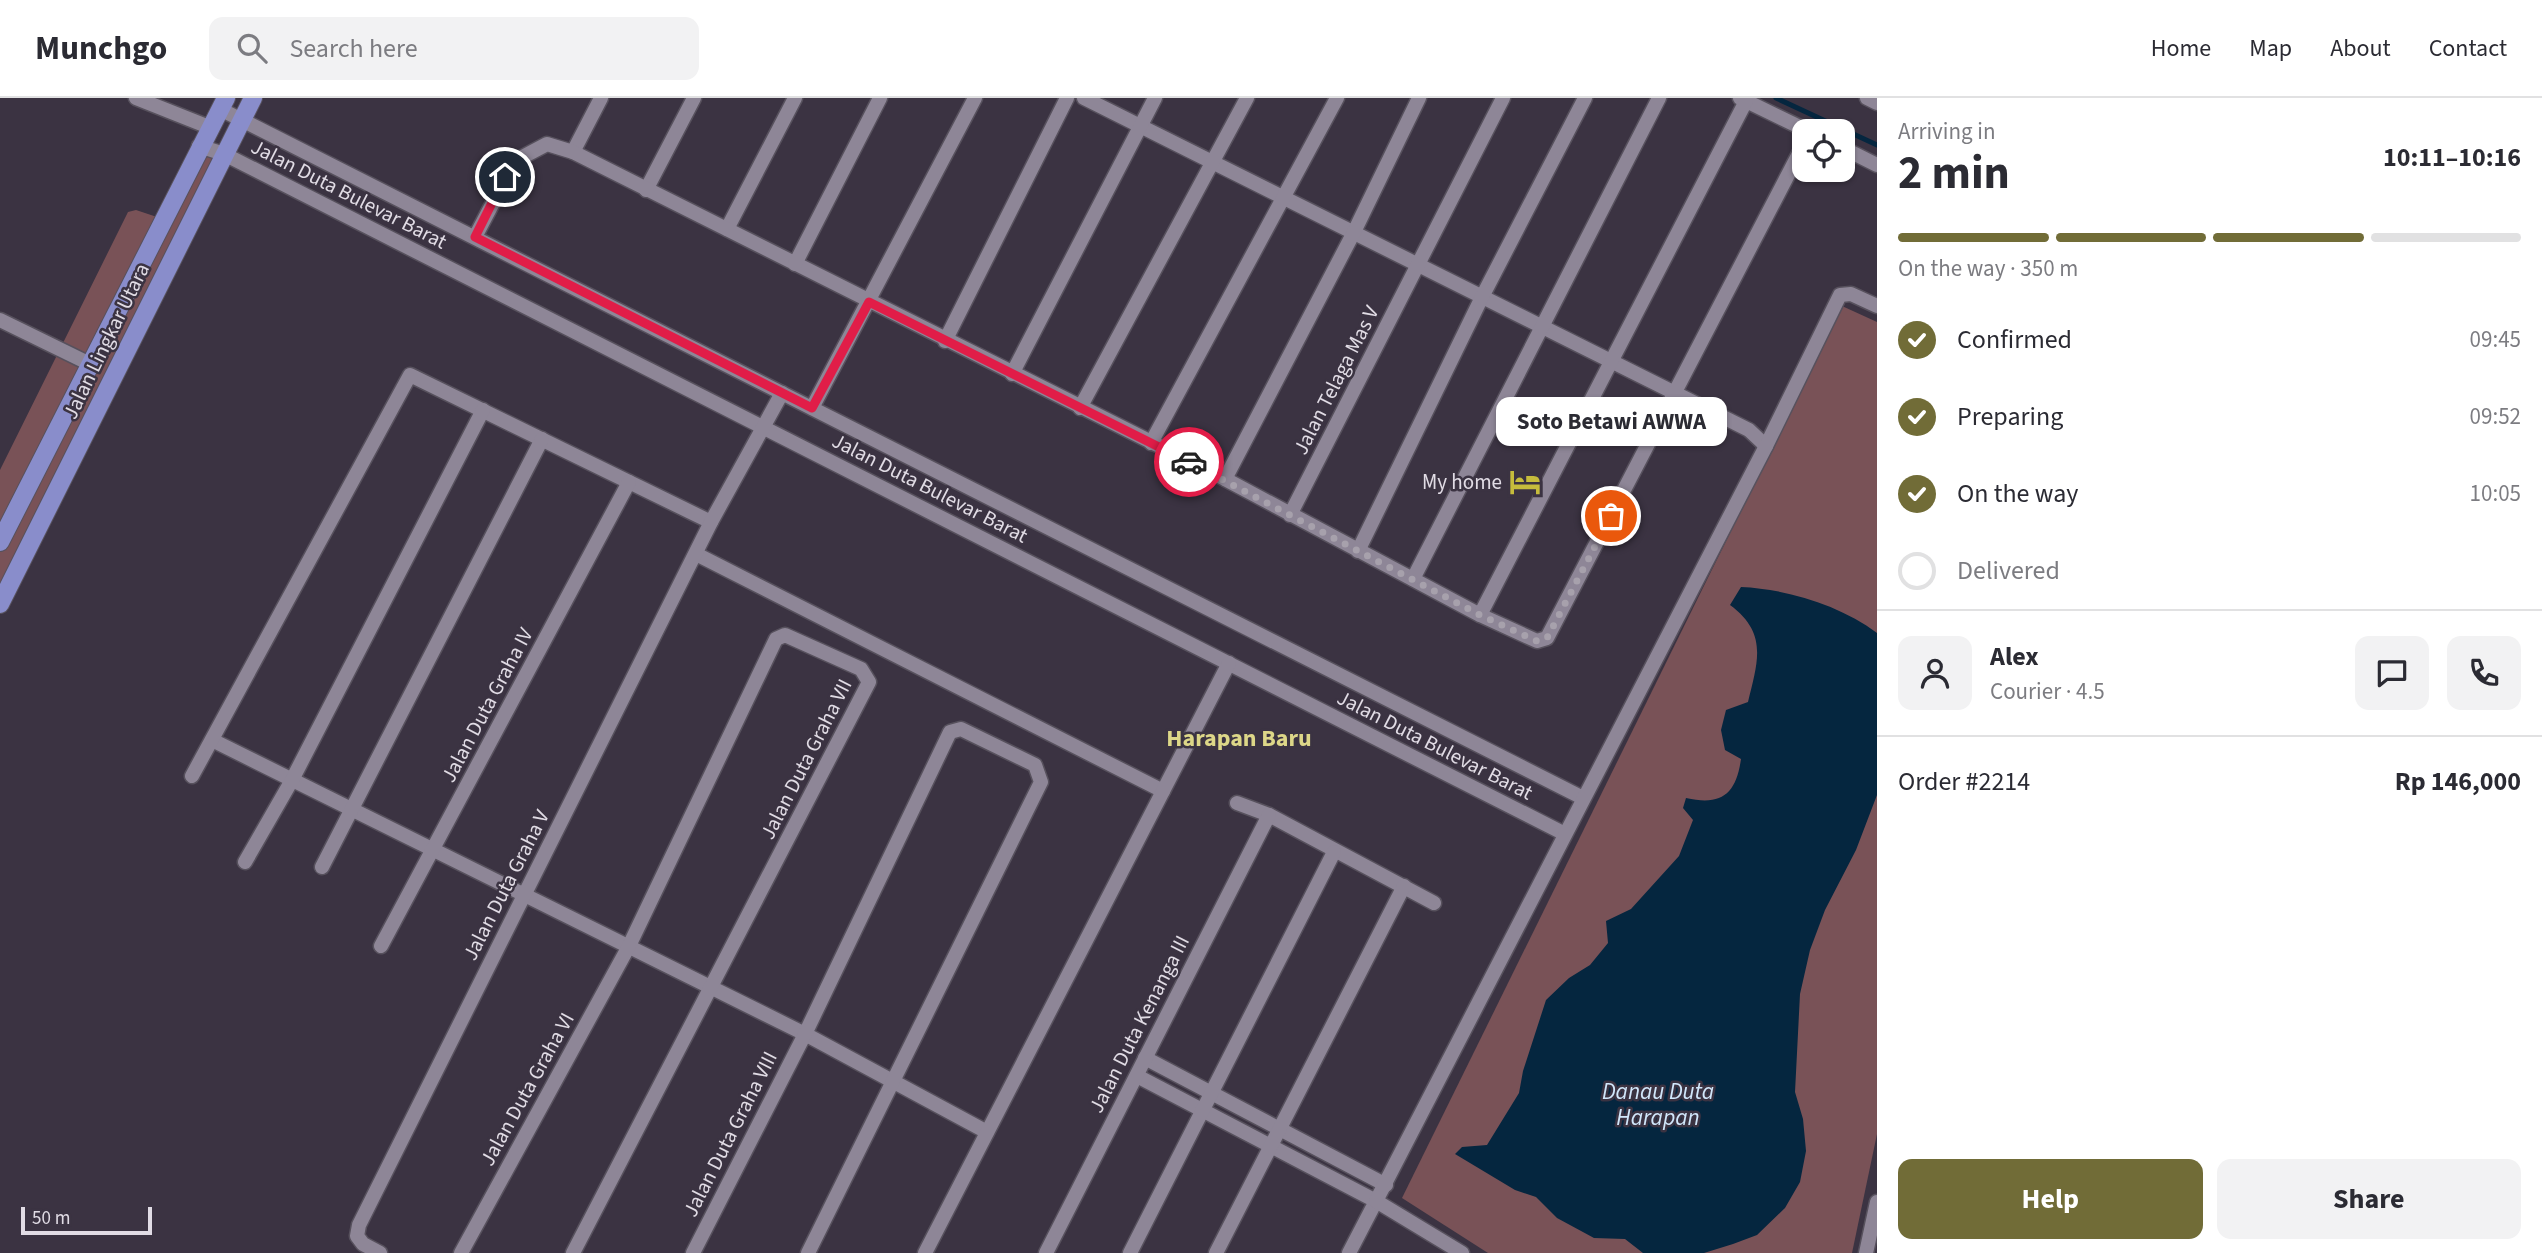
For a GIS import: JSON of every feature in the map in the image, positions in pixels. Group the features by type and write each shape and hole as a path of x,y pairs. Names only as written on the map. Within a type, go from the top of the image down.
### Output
{"main road":[{"name":"Jalan Lingkar Utara","path":"0,604 231,158 247,125 253,98"},
{"name":"Jalan Lingkar Utara","path":"0,542 223,104"}],"street":[{"path":"136,98 209,127"},
{"path":"573,152 601,98"},
{"path":"646,190 694,98"},
{"path":"727,229 795,98"},
{"path":"795,264 880,98"},
{"path":"812,408 975,98"},
{"path":"945,341 1067,98"},
{"path":"1084,98 1749,430 1766,446"},
{"path":"1012,374 1155,98"},
{"path":"1080,408 1247,98"},
{"path":"1151,443 1337,98"},
{"path":"1225,479 1354,232 1419,98"},
{"name":"Jalan Telaga Mas V","path":"1290,515 1503,98"},
{"path":"1358,551 1482,297 1585,98"},
{"path":"1413,579 1659,98"},
{"path":"1867,98 1877,103"},
{"path":"1480,615 1742,100 1792,123"},
{"name":"Jalan Duta Bulevar Barat","path":"223,104 247,125 475,237 780,395 812,408 1583,798"},
{"path":"475,237 515,161 547,145 573,152 945,341 1225,479 1480,615 1537,641 1547,638 1792,167"},
{"name":"Jalan Duta Bulevar Barat","path":"200,146 231,158 765,424 1564,834"},
{"path":"1855,154 1877,166"},
{"path":"1349,1253 1766,446 1840,295 1851,294 1877,306"},
{"path":"0,320 90,364"},
{"path":"192,776 410,375 711,522"},
{"name":"Jalan Duta Graha V","path":"380,1253 363,1244 357,1236 359,1225 711,522 780,395"},
{"path":"245,862 292,780 483,410"},
{"path":"323,867 542,439"},
{"name":"Jalan Duta Graha IV","path":"381,946 629,482"},
{"path":"696,554 1163,791"},
{"name":"Jalan Duta Graha VII","path":"573,1253 869,682 861,669 785,635 776,639 629,946"},
{"path":"925,1253 1229,663"},
{"name":"Jalan Duta Graha VIII","path":"693,1253 805,1034 950,732 961,729 1035,765 1041,782 895,1082 808,1253"},
{"path":"212,740 805,1034 987,1132"},
{"path":"1237,803 1269,815 1434,903"},
{"name":"Jalan Duta Kenanga III","path":"1046,1253 1269,815"},
{"path":"1130,1253 1334,852"},
{"path":"1216,1253 1404,887"},
{"name":"Jalan Duta Graha VI","path":"461,1253 629,946"},
{"path":"1145,1058 1386,1185"},
{"path":"1137,1076 1376,1201 1462,1253"},
{"path":"1866,1253 1877,1202"}],"shaded area":[{"path":"199,146 224,154 0,601 0,470 128,212 136,210 163,219"},
{"path":"1842,306 1877,322 1877,1134 1852,1253 1488,1253 1402,1198"}],"water":[{"name":"Danau Duta Harapan","path":"1741,587 1776,591 1812,600 1846,614 1877,633 1877,795 1856,850 1825,910 1810,950 1800,994 1795,1092 1803,1119 1806,1151 1800,1182 1785,1208 1757,1235 1704,1253 1643,1253 1625,1239 1594,1238 1557,1218 1536,1197 1515,1190 1455,1154 1462,1147 1487,1145 1519,1093 1523,1071 1546,1000 1569,978 1590,965 1608,943 1606,921 1631,909 1679,856 1693,820 1683,808 1686,798 1709,800 1725,795 1731,789 1741,759 1725,750 1721,730 1726,710 1748,702 1757,661 1755,637 1750,626 1730,605"}],"waterway":[{"path":"1776,98 1877,145"}],"way so far":[{"path":"1189,462 1480,615 1537,641 1547,638 1611,516"}],"place":[{"name":"My home","path":"1525,482"},
{"name":"Soto Betawi AWWA","path":"1611,516"}],"district":[{"name":"Harapan Baru","path":"1239,738"}],"route":[{"path":"505,177 475,237 812,408 869,302 1189,462"}]}
